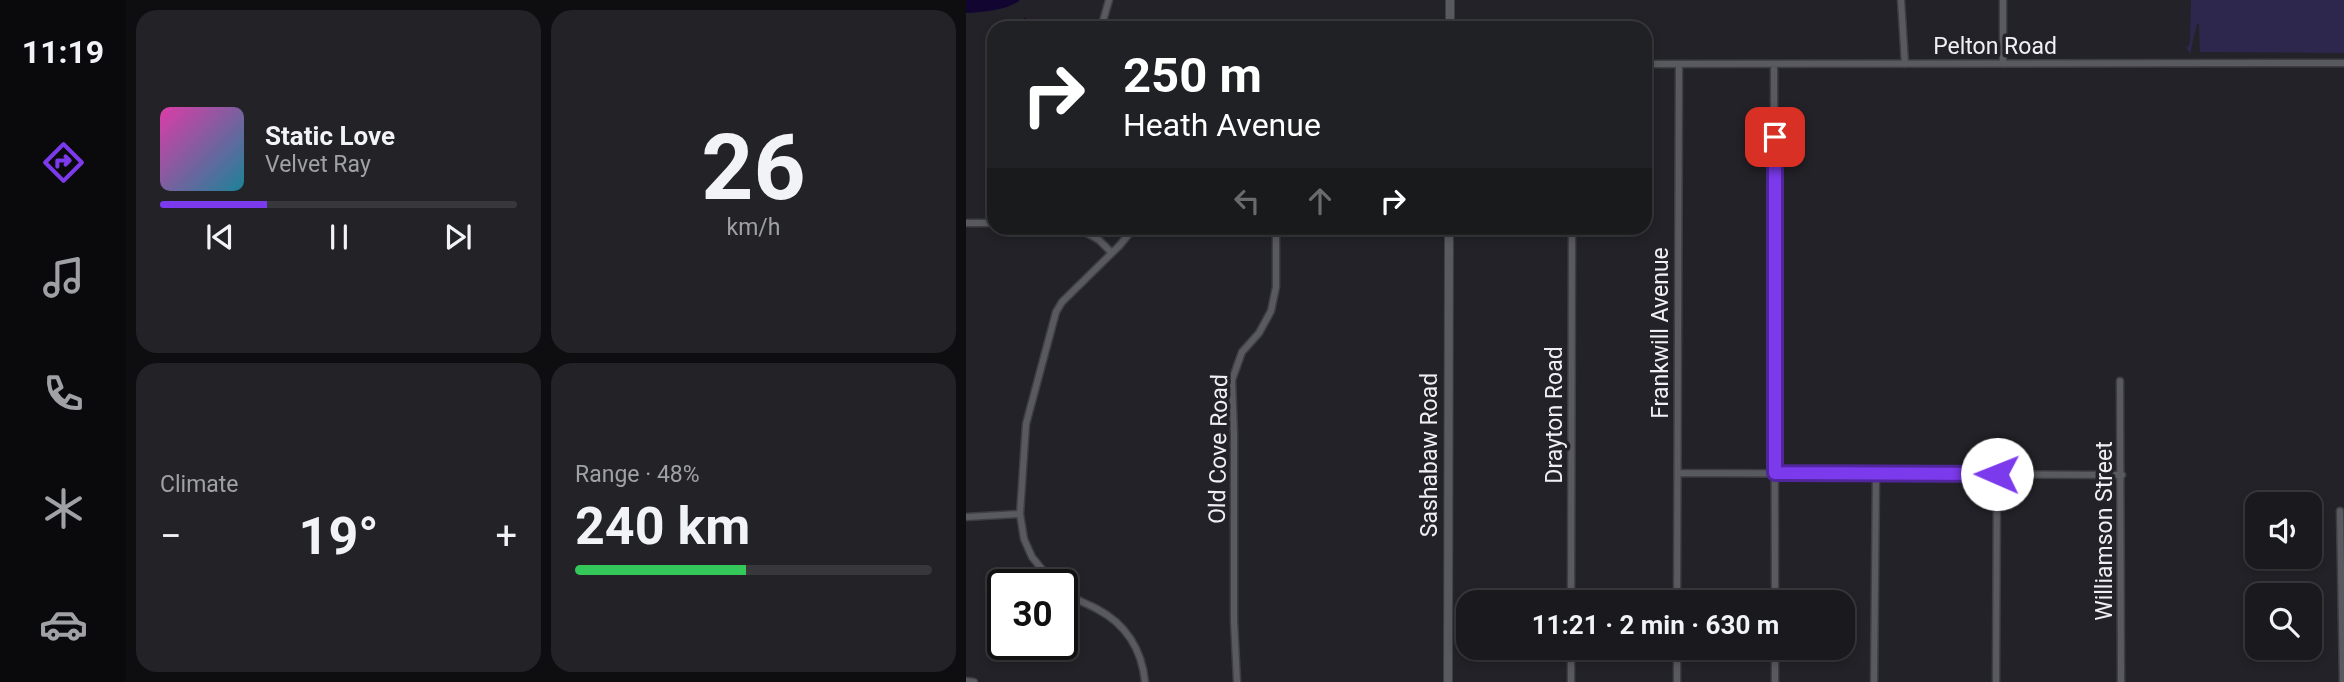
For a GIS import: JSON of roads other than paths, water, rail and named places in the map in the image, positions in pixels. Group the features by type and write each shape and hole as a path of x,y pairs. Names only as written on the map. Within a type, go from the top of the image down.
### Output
{"street":[{"path":"1103,21 1109,0"},
{"path":"1450,0 1450,21"},
{"path":"1902,0 1905,64"},
{"path":"2003,0 2003,64"},
{"name":"Pelton Road","path":"1652,64 2344,63"},
{"name":"Frankwill Avenue","path":"1677,590 1678,64"},
{"path":"1774,64 1775,590"},
{"path":"966,223 987,223"},
{"path":"1090,235 1112,253"},
{"path":"1041,569 1032,558 1024,538 1020,514 1026,424 1053,320 1062,302 1128,235"},
{"name":"Old Cove Road","path":"1237,682 1232,380 1242,352 1259,333 1271,311 1276,287 1276,235"},
{"name":"Sashabaw Road","path":"1448,682 1449,235"},
{"name":"Drayton Road","path":"1571,590 1572,235"},
{"name":"Williamson Street","path":"2120,381 2121,682"},
{"path":"1678,473 2122,475"},
{"path":"1874,682 1876,474"},
{"path":"1996,682 1997,474"},
{"path":"2340,511 2343,682"},
{"path":"966,517 1020,514"},
{"path":"1078,599 1114,619 1124,630 1138,653 1145,682"},
{"path":"1571,660 1571,682"},
{"path":"1677,660 1677,682"},
{"path":"1774,682 1775,660"},
{"path":"966,681 974,682"}]}
